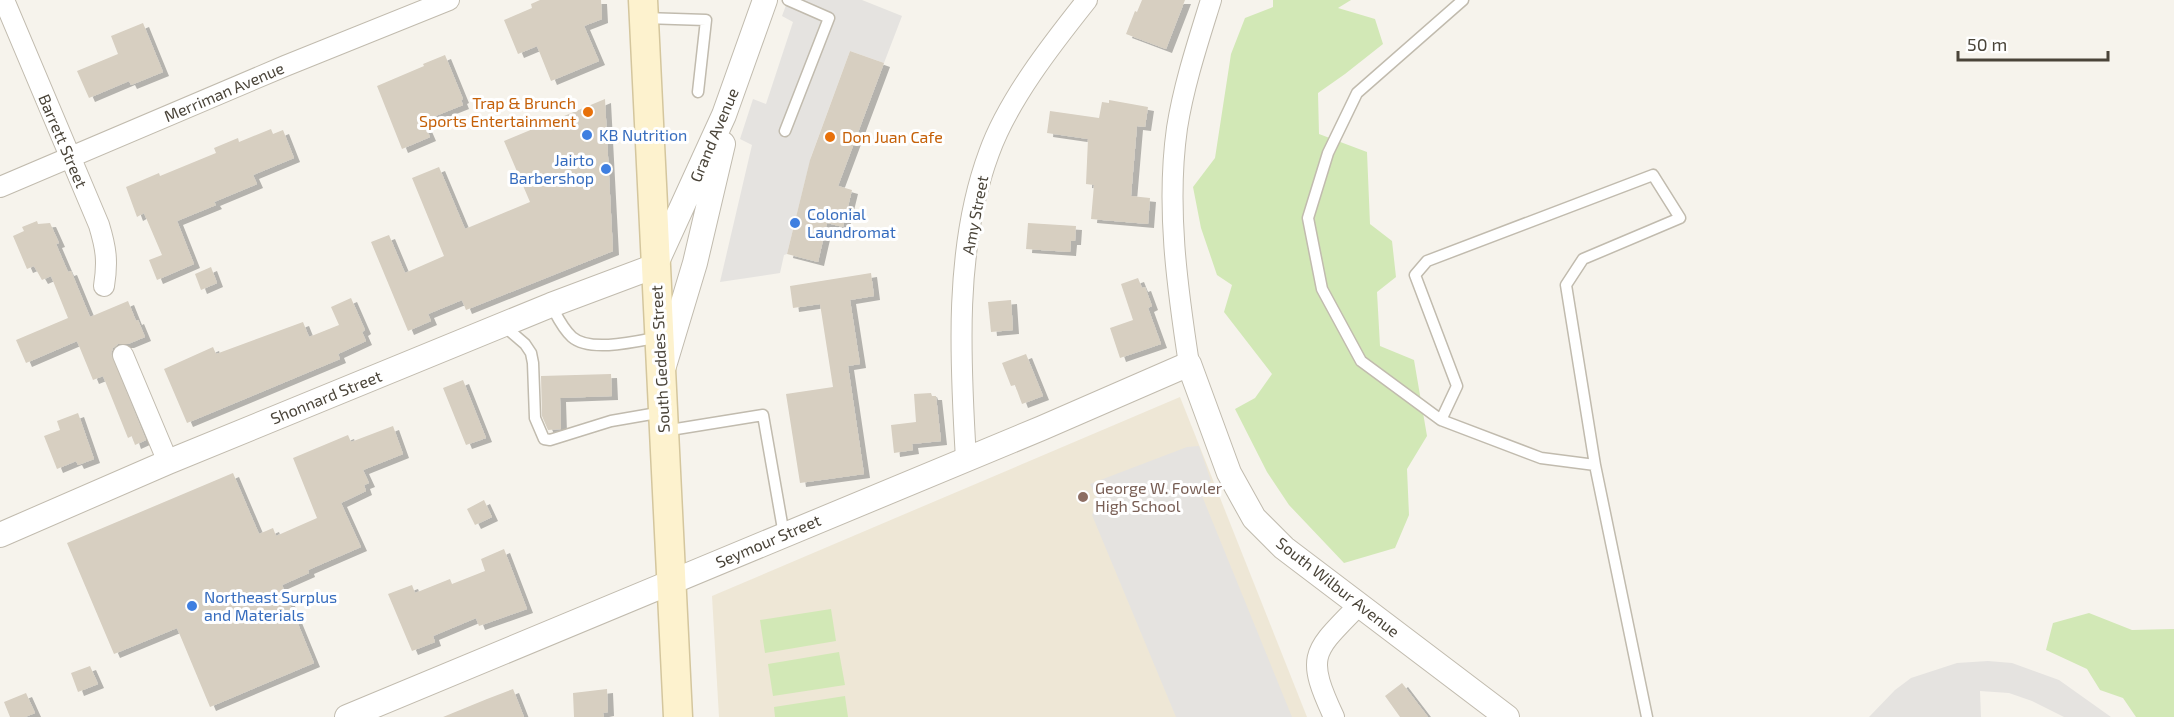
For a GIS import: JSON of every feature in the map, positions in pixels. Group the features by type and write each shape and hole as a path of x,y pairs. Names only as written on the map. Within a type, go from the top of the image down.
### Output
{"main road":[{"name":"South Geddes Street","path":"644,9 678,717"}],"street":[{"name":"Barrett Street","path":"4,0 99,225 106,248 104,286"},
{"name":"Merriman Avenue","path":"0,187 285,66 449,0"},
{"name":"Grand Avenue","path":"656,266 724,116 765,0"},
{"name":"Amy Street","path":"966,459 961,380 962,284 975,203 989,152 1014,101 1087,0"},
{"name":"South Wilbur Avenue","path":"1211,0 1193,57 1177,128 1173,182 1176,283 1189,364 1229,473 1254,518 1284,548 1358,606 1419,648 1507,717"},
{"path":"662,373 695,263 726,132 724,116"},
{"name":"Shonnard Street","path":"0,535 168,462 502,325 656,266"},
{"path":"123,355 168,462"},
{"name":"Seymour Street","path":"347,717 1189,364"},
{"path":"1334,717 1321,689 1316,662 1323,642 1358,606"}],"lane":[{"path":"785,131 828,18 788,0"},
{"path":"1463,0 1357,93 1328,153 1308,218 1322,289 1360,361 1441,420 1540,458 1595,465"},
{"path":"644,9 706,20 698,92"},
{"path":"1441,420 1457,386 1414,275 1427,261 1653,175 1680,218 1583,259 1566,285 1595,465 1647,717"},
{"path":"551,305 563,328 574,339 585,343 599,345 660,337"},
{"path":"502,325 525,344 531,353 535,418 544,439 550,440 611,421 664,421 763,415 784,535"}],"shaded area":[{"path":"788,0 862,0 902,16 884,63 850,51 811,157 787,254 784,255 780,273 720,282 752,145 740,139 753,99 766,104 793,22 782,16"},
{"name":"George W. Fowler High School","path":"1180,397 1307,717 719,717 712,596"},
{"path":"1199,446 1211,481 1198,486 1292,717 1176,717 1092,515 1098,501 1090,484 1187,447"},
{"path":"1988,661 2012,663 2059,680 2111,717 2064,717 2032,701 2009,693 1980,691 1981,717 1869,717 1895,690 1911,678 1957,663"}],"green space":[{"path":"1273,0 1351,0 1338,8 1375,19 1383,44 1318,93 1319,134 1367,152 1370,224 1392,241 1396,277 1377,292 1380,346 1414,360 1427,436 1407,469 1409,515 1395,548 1344,563 1289,505 1267,472 1235,409 1255,398 1272,374 1224,312 1232,285 1217,275 1201,228 1193,187 1215,158 1231,54 1245,18 1273,7"},
{"path":"831,609 836,641 765,653 760,620"},
{"path":"2089,613 2132,630 2174,629 2174,717 2136,717 2123,698 2100,690 2087,669 2046,650 2053,623"},
{"path":"839,652 845,685 773,696 768,664"},
{"path":"845,696 848,717 775,717 774,707"}],"building":[{"path":"540,0 601,0 602,19 584,26 599,61 551,81 537,46 518,54 504,20 532,8 531,4"},
{"path":"1142,0 1185,0 1166,49 1126,34"},
{"path":"143,23 163,72 131,85 129,81 89,98 77,71 118,54 111,36"},
{"path":"850,51 884,63 838,186 852,190 843,227 827,223 818,262 787,254 810,160"},
{"path":"445,55 463,99 461,100 463,105 423,121 430,137 402,149 377,86"},
{"path":"605,99 613,251 466,310 462,300 428,314 431,321 408,331 371,242 389,235 405,273 444,256 412,178 439,167 465,229 530,202 504,141"},
{"path":"1109,100 1148,107 1145,127 1137,126 1131,196 1150,198 1148,224 1091,219 1094,185 1086,184 1088,139 1047,133 1050,111 1099,118 1102,102 1109,103"},
{"path":"271,129 273,134 283,130 294,158 253,175 257,184 214,202 216,205 177,221 194,264 157,280 149,260 162,255 144,213 137,217 126,187 216,153 214,148 238,138 239,142"},
{"path":"37,221 38,224 50,223 59,243 56,244 68,272 71,271 90,317 128,301 136,321 138,320 145,337 128,344 118,344 113,348 111,354 146,440 135,445 132,436 128,438 103,376 93,380 77,341 26,363 16,340 68,318 51,276 42,280 34,266 27,269 13,236 24,231 22,227"},
{"path":"1028,223 1076,226 1075,241 1071,241 1070,252 1026,249"},
{"path":"211,267 217,283 201,290 195,274"},
{"path":"871,273 874,296 850,300 860,364 848,366 864,474 800,483 786,394 833,387 820,304 793,308 790,286"},
{"path":"1138,278 1142,288 1145,287 1152,306 1148,308 1161,344 1120,358 1110,328 1133,320 1121,284"},
{"path":"351,298 365,330 362,332 366,341 338,354 340,359 187,423 164,369 213,347 216,354 303,322 309,337 339,325 331,307"},
{"path":"1011,300 1013,330 991,332 988,302"},
{"path":"1026,354 1043,396 1022,404 1015,385 1011,386 1002,363"},
{"path":"611,374 612,396 560,398 561,429 548,430 542,416 541,376"},
{"path":"463,380 486,438 466,445 443,388"},
{"path":"931,393 932,396 936,396 941,441 912,444 913,450 894,453 891,425 916,422 914,394"},
{"path":"78,413 94,459 78,465 76,461 57,469 44,436 60,430 57,421"},
{"name":"Northeast Surplus and Materials","path":"393,426 403,454 363,470 369,483 364,485 366,491 341,503 361,547 308,570 309,573 282,585 314,663 210,707 177,628 114,654 67,543 233,473 259,534 273,528 276,536 317,518 293,458 348,435 351,442"},
{"path":"484,500 492,517 475,525 467,509"},
{"path":"504,549 527,609 479,626 476,618 433,636 435,642 412,651 388,594 412,585 415,593 450,579 452,584 485,571 481,559"},
{"path":"90,666 98,684 78,692 71,673"},
{"path":"1402,683 1428,717 1400,717 1385,696"},
{"path":"513,689 524,717 443,717 487,699"},
{"path":"607,689 608,712 603,713 604,717 574,717 573,693"},
{"path":"26,693 35,713 25,717 10,717 4,702"}],"place":[{"name":"Trap & Brunch Sports Entertainment","path":"588,112"},
{"name":"KB Nutrition","path":"587,135"},
{"name":"Don Juan Cafe","path":"830,137"},
{"name":"Jairto Barbershop","path":"606,169"},
{"name":"Colonial Laundromat","path":"795,223"},
{"name":"George W. Fowler High School","path":"1083,497"},
{"name":"Northeast Surplus and Materials","path":"192,606"}]}
